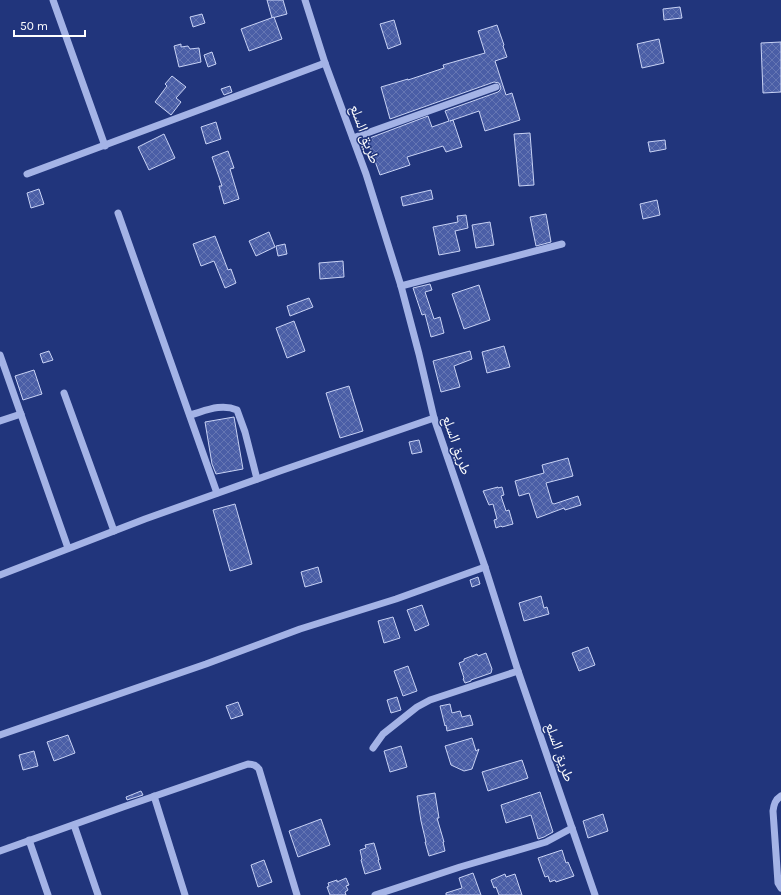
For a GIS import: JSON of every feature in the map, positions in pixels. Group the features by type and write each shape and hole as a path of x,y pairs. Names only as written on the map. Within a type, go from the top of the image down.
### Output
{"street":[{"path":"53,0 105,146"},
{"name":"طريق السلع","path":"305,0 325,63 366,174 401,286 434,418 485,567 518,671 595,895"},
{"path":"27,174 325,63"},
{"path":"353,138 496,87"},
{"path":"118,213 217,493"},
{"path":"401,286 562,244"},
{"path":"0,355 4,376 21,414 68,548"},
{"path":"64,393 114,531"},
{"path":"190,415 226,406 237,410 245,432 257,479"},
{"path":"0,421 21,414"},
{"path":"0,575 68,548 217,493 434,418"},
{"path":"0,735 206,664 300,629 485,567"},
{"path":"373,748 383,734 417,707 430,700 518,671"},
{"path":"0,851 154,796 248,764 252,764 256,765 259,769 297,895"},
{"path":"154,796 185,895"},
{"path":"781,796 776,800 773,811 778,882 781,888"},
{"path":"74,825 98,895"},
{"path":"375,895 460,867 546,842 572,828"},
{"path":"29,840 48,895"}],"building":[{"path":"267,0 283,0 287,14 272,18"},
{"path":"680,7 682,18 664,20 663,9"},
{"path":"202,14 205,23 193,27 190,17"},
{"path":"274,17 282,39 249,51 241,29"},
{"path":"394,20 401,44 388,49 380,24"},
{"path":"497,25 507,57 495,61 506,95 512,93 520,120 485,131 479,111 450,121 453,120 462,147 446,152 443,146 407,157 410,165 380,175 367,139 428,116 432,127 449,121 445,111 498,92 501,88 499,83 494,82 390,119 381,87 408,80 444,68 443,65 485,53 478,31"},
{"path":"659,39 664,63 642,68 637,44"},
{"path":"781,42 781,92 763,93 761,43"},
{"path":"181,44 181,47 188,46 190,49 199,48 201,62 179,67 174,46"},
{"path":"212,52 216,64 208,67 204,55"},
{"path":"172,76 186,87 176,98 181,102 171,115 155,102 167,86 165,84"},
{"path":"230,86 232,92 224,95 221,89"},
{"path":"216,122 221,139 206,144 201,127"},
{"path":"530,133 534,185 519,186 514,134"},
{"path":"164,134 175,158 149,170 138,147"},
{"path":"665,140 666,149 650,152 648,142"},
{"path":"228,151 234,168 230,169 239,199 224,204 219,186 222,186 212,157"},
{"path":"39,189 44,204 31,208 27,193"},
{"path":"431,190 433,199 403,206 401,197"},
{"path":"657,200 660,215 643,219 640,204"},
{"path":"546,214 551,242 536,246 530,217"},
{"path":"466,215 468,228 455,231 460,251 439,255 433,227 458,222 457,216"},
{"path":"490,222 494,245 476,248 472,225"},
{"path":"269,232 275,247 256,256 249,241"},
{"path":"215,236 228,270 231,269 236,283 225,288 214,261 201,266 193,244"},
{"path":"285,244 287,254 278,256 276,246"},
{"path":"343,261 344,277 320,279 319,263"},
{"path":"430,284 432,290 425,292 434,319 440,317 444,333 431,337 425,314 422,315 413,288"},
{"path":"479,285 490,320 464,329 452,294"},
{"path":"309,298 313,307 290,316 287,306"},
{"path":"294,321 305,351 287,358 276,328"},
{"path":"504,346 510,367 487,373 482,352"},
{"path":"49,351 53,360 43,363 40,354"},
{"path":"470,351 472,359 454,366 460,387 441,392 433,361"},
{"path":"34,370 42,394 23,400 15,376"},
{"path":"349,386 363,431 340,438 326,393"},
{"path":"234,417 243,469 216,474 212,464 205,422"},
{"path":"419,440 422,452 412,454 409,442"},
{"path":"568,458 573,476 546,483 552,503 554,504 578,496 581,505 565,510 564,508 537,518 529,493 519,496 515,481 544,473 542,465"},
{"path":"502,487 504,495 501,496 506,511 509,510 513,524 496,528 494,520 497,519 493,504 489,505 483,491"},
{"path":"235,504 252,564 230,571 213,510"},
{"path":"318,567 322,582 305,587 301,572"},
{"path":"478,577 480,584 472,587 470,580"},
{"path":"541,596 544,608 547,607 549,614 524,621 519,603"},
{"path":"422,605 429,625 415,631 407,610"},
{"path":"393,617 400,638 384,643 378,621"},
{"path":"588,647 595,665 579,671 572,653"},
{"path":"486,653 492,669 491,673 465,683 459,663 464,661 464,659 477,654 478,656"},
{"path":"408,666 417,691 403,696 394,671"},
{"path":"397,697 401,710 391,713 387,700"},
{"path":"238,702 243,715 231,719 226,706"},
{"path":"450,704 452,713 460,711 462,717 470,715 473,725 447,731 440,706"},
{"path":"68,735 75,753 54,761 47,742"},
{"path":"472,738 476,751 479,749 472,769 464,771 451,765 445,746"},
{"path":"401,746 407,767 390,772 384,751"},
{"path":"34,751 38,766 23,770 19,755"},
{"path":"522,760 528,778 488,791 482,772"},
{"path":"141,791 143,795 127,800 126,797"},
{"path":"540,792 553,832 538,839 531,815 506,823 501,805"},
{"path":"435,793 439,818 437,818 445,851 429,856 417,796"},
{"path":"603,814 608,831 588,838 583,821"},
{"path":"321,819 330,845 298,857 289,831"},
{"path":"374,843 381,869 365,874 360,850 366,848 365,845"},
{"path":"562,850 566,863 568,862 574,876 556,882 555,880 550,882 548,876 545,877 538,858"},
{"path":"264,860 272,882 258,887 251,865"},
{"path":"473,873 481,895 446,895 446,893 462,888 459,878"},
{"path":"505,874 506,877 515,874 522,895 499,895 491,880"},
{"path":"346,878 349,885 346,886 348,890 345,892 346,895 330,895 327,887 329,886 328,883 337,880 337,882"}]}
